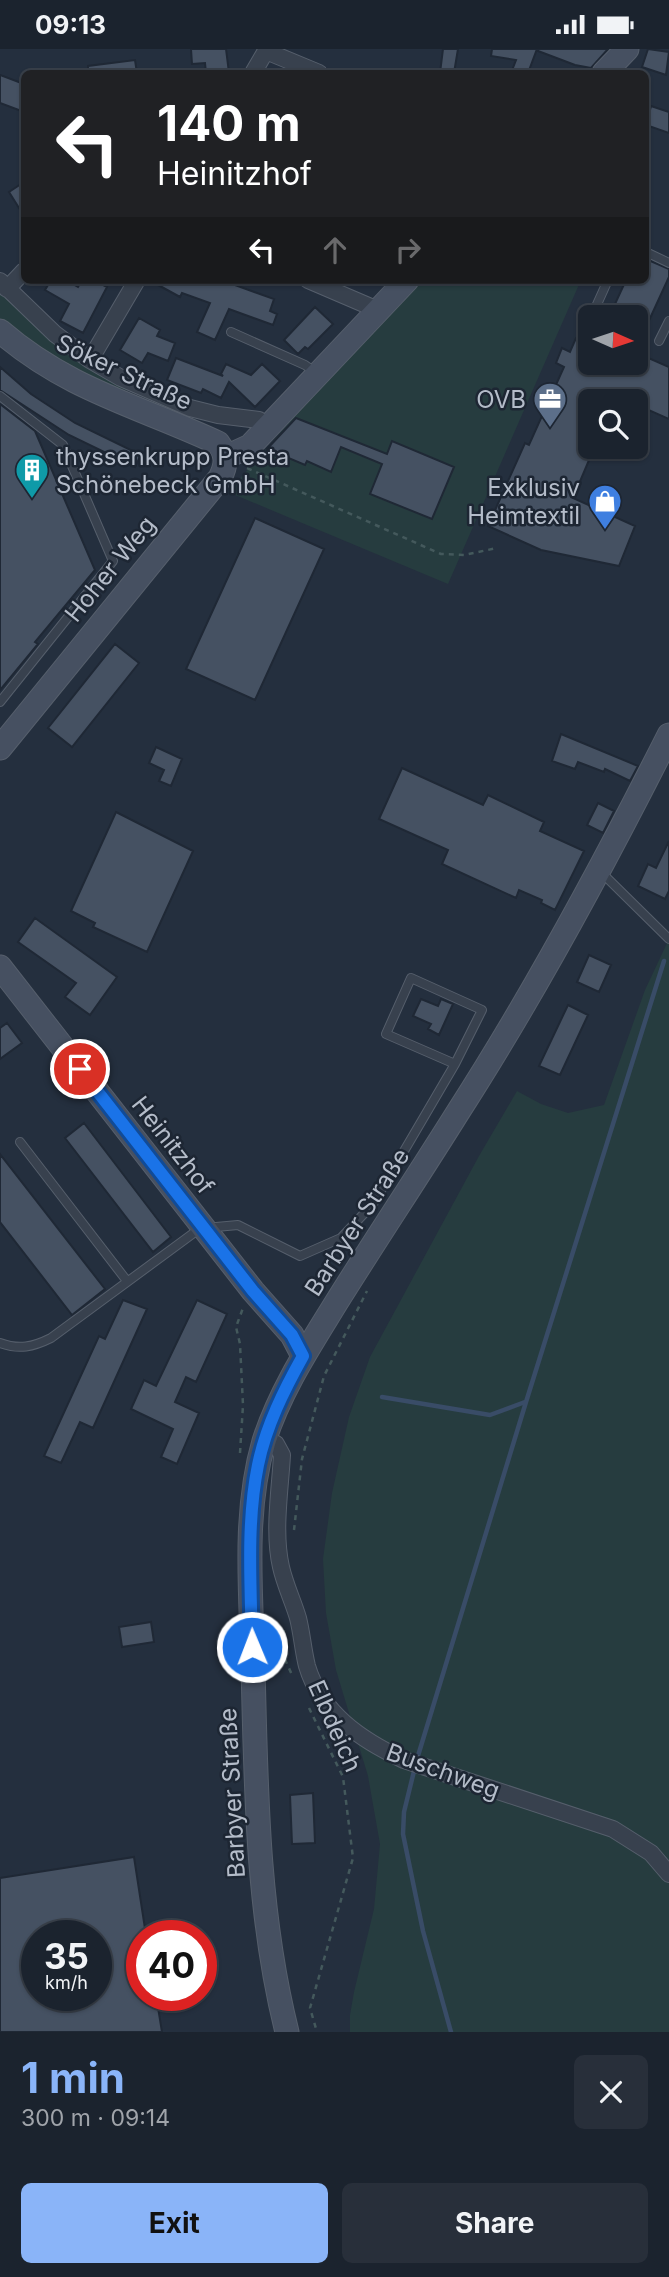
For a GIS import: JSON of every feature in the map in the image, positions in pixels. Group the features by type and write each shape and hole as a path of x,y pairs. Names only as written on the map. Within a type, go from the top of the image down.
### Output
{"street":[{"path":"607,70 627,49"},
{"path":"255,70 266,50 312,70"},
{"path":"21,273 4,285 55,334 90,360 121,379 174,402 218,415 259,420 267,427"},
{"path":"90,360 135,284"},
{"path":"317,284 378,310"},
{"path":"226,457 250,446 403,284"},
{"name":"Söker Straße","path":"0,331 58,374 105,397 218,443 226,457"},
{"name":"Hoher Weg","path":"0,748 220,478 226,457"},
{"name":"Barbyer Straße","path":"286,2032 271,1954 265,1904 254,1717 251,1523 258,1463 265,1438 275,1409 303,1356 495,1054 600,871 669,735"},
{"name":"Heinitzhof","path":"0,967 253,1291 292,1335 303,1356"},
{"name":"Buschweg","path":"265,1438 276,1444 282,1455 278,1544 281,1567 298,1619 314,1684 341,1722 373,1745 404,1760 613,1829 651,1853 669,1874"}],"lane":[{"path":"649,253 669,263"},
{"path":"597,305 606,284"},
{"path":"659,341 669,321"},
{"path":"231,332 305,365 318,374"},
{"path":"0,395 63,445 113,561 0,702"},
{"path":"600,871 669,939"},
{"path":"0,1343 13,1348 33,1346 51,1338 195,1232 205,1228 239,1225 300,1257 341,1238 373,1204 455,1064 482,1010 411,978 386,1034 455,1064"},
{"path":"20,1142 127,1281"}],"path":[{"path":"226,457 441,554 464,555 497,548"},
{"path":"293,1536 302,1459 324,1376 368,1289"},
{"path":"240,1456 243,1405 240,1344 236,1327 246,1299"},
{"name":"Elbdeich","path":"284,1626 282,1653 294,1678"},
{"name":"Elbdeich","path":"306,1702 343,1777 353,1858 310,2008 317,2032"}],"green space":[{"path":"419,284 579,284 448,584 228,492 311,398"},
{"path":"0,290 80,360 131,391 99,386 6,324 0,319"},
{"path":"669,939 669,2032 350,2032 354,1992 374,1909 380,1844 368,1776 336,1670 326,1613 323,1559 332,1493 349,1417 370,1357 517,1091 541,1104 568,1113 604,1105 645,990"}],"building":[{"path":"191,49 226,49 229,70 206,70 205,63 192,64"},
{"path":"443,49 458,49 454,70 440,70"},
{"path":"492,49 537,49 529,70 512,70 516,60 491,56"},
{"path":"538,49 608,49 591,68 575,65"},
{"path":"648,49 669,52 666,75 642,67"},
{"path":"135,60 137,70 88,70 88,66"},
{"path":"0,75 21,83 21,111 0,103"},
{"path":"651,106 669,112 669,133 649,126"},
{"path":"21,184 21,211 9,192"},
{"path":"649,260 669,269 669,277 648,323 648,305 615,305 624,284 649,284"},
{"path":"49,284 73,284 78,287 80,284 101,284 107,287 83,333 60,321 69,304 45,290"},
{"path":"156,284 232,284 274,299 270,311 277,314 273,325 229,309 215,340 197,332 210,303 182,293 180,297"},
{"path":"315,307 333,324 308,349 305,347 298,354 284,340"},
{"path":"139,318 160,330 157,336 175,343 168,361 148,353 142,363 120,350"},
{"path":"578,337 578,375 648,375 648,358 669,367 669,419 648,410 648,389 578,389 578,459 590,459 573,498 635,526 619,566 541,550 488,526 525,443 529,445 564,367 556,363 562,348 570,352"},
{"path":"176,358 223,376 221,374 226,364 251,375 262,364 280,381 255,407 229,382 221,398 203,389 201,393 167,380"},
{"path":"0,367 31,394 75,423 141,455 135,467 69,435 0,390"},
{"name":"thyssenkrupp Presta Schönebeck GmbH","path":"0,404 35,431 95,570 35,642 38,644 0,690"},
{"path":"296,418 387,454 392,441 454,467 432,519 370,494 382,464 341,447 331,472 307,461 305,465 267,449"},
{"path":"255,518 324,549 255,700 186,669"},
{"path":"115,644 139,663 72,747 48,728"},
{"path":"561,734 638,766 630,781 605,769 604,772 578,762 575,769 552,761"},
{"path":"156,747 182,759 171,786 159,781 164,770 149,763"},
{"path":"402,768 483,805 488,795 544,822 540,831 584,851 555,910 541,903 542,900 519,890 516,898 442,864 448,850 379,819"},
{"path":"598,803 614,811 603,833 587,825"},
{"path":"116,812 193,851 147,952 93,927 95,923 71,911"},
{"path":"669,841 669,891 665,899 638,886 648,864 656,868"},
{"path":"35,918 117,977 90,1015 65,997 76,983 18,942"},
{"path":"589,955 611,965 599,992 577,982"},
{"path":"421,999 438,1006 441,999 453,1004 439,1035 428,1029 431,1024 413,1016"},
{"path":"568,1005 588,1015 560,1075 539,1066"},
{"path":"7,1023 22,1043 0,1059 0,1028"},
{"path":"84,1123 171,1237 153,1252 65,1138"},
{"path":"0,1154 105,1289 72,1315 0,1222"},
{"path":"123,1300 147,1309 93,1428 80,1422 61,1463 44,1456 99,1336 105,1339"},
{"path":"197,1300 227,1314 196,1382 186,1377 175,1402 199,1413 177,1464 161,1457 173,1429 131,1409 144,1380 156,1386"},
{"path":"151,1622 154,1642 122,1647 119,1627"},
{"path":"313,1793 315,1843 292,1844 290,1795"},
{"path":"134,1857 144,1920 126,1920 126,2011 159,2011 162,2032 0,2032 0,1878"}],"waterway":[{"path":"417,1759 664,961"},
{"path":"382,1397 490,1415 525,1402"},
{"path":"415,1767 404,1812 403,1834 423,1931 451,2032"}],"place":[{"name":"OVB","path":"550,429"},
{"name":"thyssenkrupp Presta Schönebeck GmbH","path":"32,500"},
{"name":"Exklusiv Heimtextil","path":"605,531"}],"route":[{"path":"80,1069 253,1291 292,1335 303,1356 275,1409 258,1463 251,1523 252,1647"}]}
